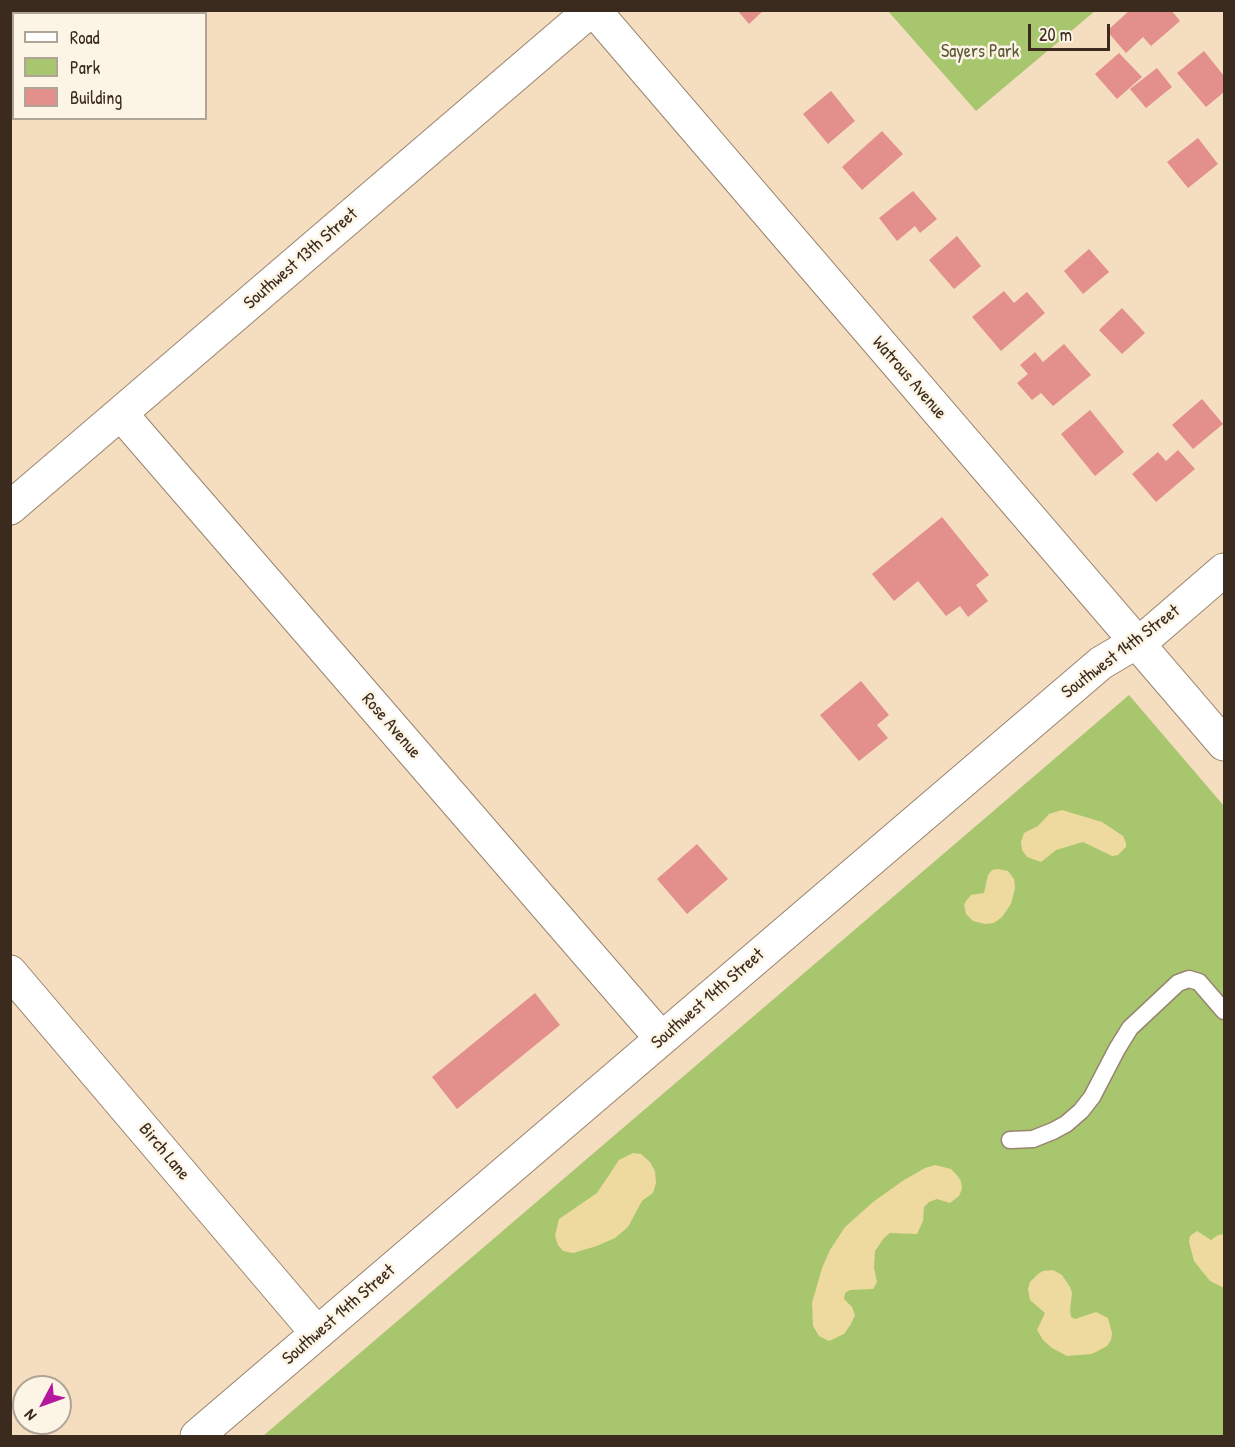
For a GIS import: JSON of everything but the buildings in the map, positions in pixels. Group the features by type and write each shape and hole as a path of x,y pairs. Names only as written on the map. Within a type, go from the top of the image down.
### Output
{"street":[{"name":"Southwest 13th Street","path":"10,508 592,10"},
{"name":"Watrous Avenue","path":"592,10 1224,744"},
{"name":"Rose Avenue","path":"121,414 661,1038"},
{"name":"Southwest 14th Street","path":"197,1437 1101,663 1157,628 1224,570"},
{"name":"Birch Lane","path":"10,972 317,1333"}],"lane":[{"path":"1010,1140 1033,1139 1066,1124 1081,1111 1092,1097 1130,1028 1178,983 1189,979 1199,982 1224,1011"}],"green space":[{"name":"Sayers Park","path":"888,11 1095,11 976,111"},
{"path":"1129,695 1224,806 1224,1436 263,1436"}],"sand":[{"path":"1062,810 1102,822 1123,836 1126,847 1118,855 1112,856 1083,842 1056,850 1041,862 1027,857 1022,850 1021,842 1024,833 1038,826 1049,814"},
{"path":"992,870 1008,871 1014,879 1015,888 1011,904 1002,917 994,923 985,924 973,921 966,914 964,905 971,895 984,893 988,875"},
{"path":"633,1153 641,1154 650,1162 655,1171 656,1183 653,1193 642,1201 628,1227 615,1238 573,1253 563,1251 555,1236 559,1219 597,1193 619,1160"},
{"path":"935,1165 951,1169 956,1174 961,1181 962,1189 959,1196 950,1203 937,1199 929,1202 924,1207 923,1221 917,1234 890,1233 884,1238 875,1251 874,1268 877,1282 873,1289 850,1290 845,1293 844,1299 852,1307 855,1315 851,1324 844,1334 829,1341 819,1336 813,1326 812,1303 822,1268 830,1250 845,1227 873,1202 904,1180"},
{"path":"1197,1231 1211,1240 1224,1234 1224,1288 1210,1281 1194,1261 1189,1242 1190,1236"},
{"path":"1053,1270 1062,1275 1070,1287 1071,1317 1075,1319 1096,1312 1108,1318 1112,1333 1107,1346 1092,1354 1067,1356 1043,1340 1037,1330 1045,1313 1030,1300 1028,1289 1030,1282 1038,1274"}]}
